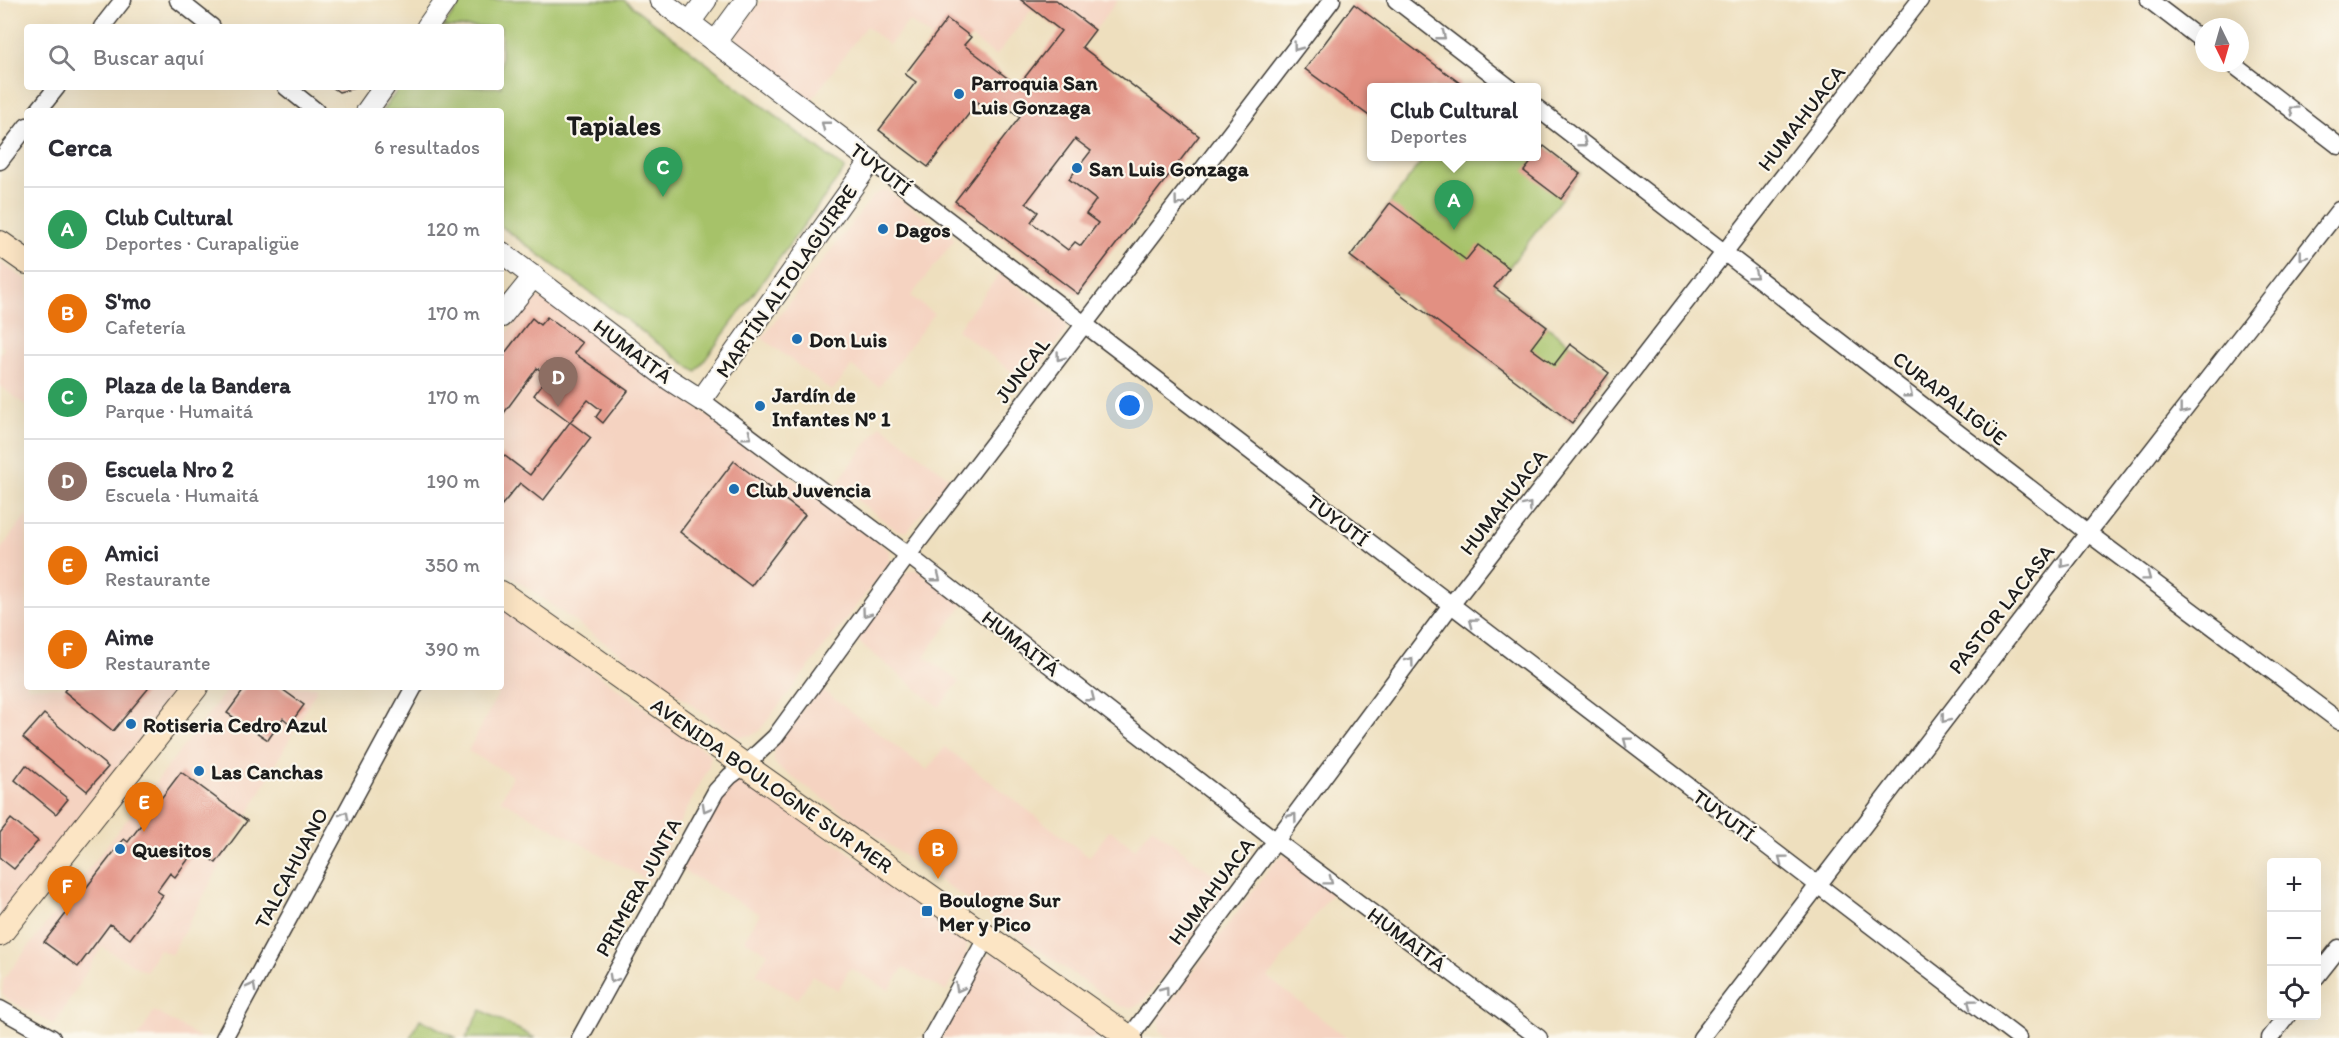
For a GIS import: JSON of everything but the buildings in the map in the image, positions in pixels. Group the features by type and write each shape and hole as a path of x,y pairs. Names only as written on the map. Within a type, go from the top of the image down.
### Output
{"main road":[{"path":"0,243 24,260"},
{"name":"AVENIDA BOULOGNE SUR MER","path":"504,595 1130,1038"},
{"path":"0,934 194,690"}],"street":[{"path":"104,24 123,0"},
{"path":"178,0 208,24"},
{"path":"429,24 446,0"},
{"name":"TUYUTÍ","path":"660,0 1816,886 2018,1038"},
{"path":"690,22 706,0"},
{"path":"716,41 746,0"},
{"name":"JUNCAL","path":"745,765 775,737 908,555 1332,0"},
{"path":"1396,0 1505,83"},
{"name":"HUMAHUACA","path":"1130,1038 1451,605 1920,0"},
{"path":"2149,0 2195,35"},
{"path":"2243,72 2339,146"},
{"path":"40,108 55,90"},
{"path":"290,90 312,108"},
{"path":"369,108 382,90"},
{"name":"CURAPALIGÜE","path":"1541,112 2088,533 2339,721"},
{"path":"0,161 24,130"},
{"name":"MARTÍN ALTOLAGUIRRE","path":"701,400 871,161"},
{"name":"PASTOR LACASA","path":"1701,1038 2339,210"},
{"name":"HUMAITÁ","path":"504,258 534,276 670,380 701,400 908,555 1276,841 1539,1038"},
{"path":"504,313 534,276"},
{"name":"TALCAHUANO","path":"224,1038 412,690"},
{"name":"PRIMERA JUNTA","path":"580,1038 716,791 730,776 745,765"},
{"path":"931,1038 987,937"},
{"path":"2321,971 2339,948"},
{"path":"0,1009 52,1038"},
{"path":"2270,1038 2284,1020"}],"shaded area":[{"name":"San Luis Gonzaga","path":"762,0 1118,0 1082,47 1199,136 1078,294 955,201 1020,117 1004,105 1060,30 1032,9 996,56 947,20 932,38 909,21 889,45 866,26 810,102 738,47 737,33"},
{"path":"887,190 955,239 911,296 934,314 879,387 852,366 832,391 762,338 874,195"},
{"path":"0,262 24,278 24,404 0,386 0,353 4,348 0,344"},
{"path":"1000,273 1067,323 1065,333 1027,383 957,330"},
{"path":"539,298 552,300 890,551 889,564 759,731 752,735 740,737 735,735 504,571 504,337 532,300"},
{"path":"881,425 950,478 907,532 896,530 836,484"},
{"path":"24,518 24,690 177,690 0,922 0,550"},
{"path":"917,570 964,604 924,656 959,682 939,707 855,639 906,573"},
{"path":"504,608 711,755 708,769 649,881 501,800 513,776 468,751 500,690 504,690"},
{"path":"820,688 927,770 945,747 1089,857 1110,830 1135,849 1152,827 1231,888 1142,1003 1131,1008 1119,1006 778,767 774,761 774,746"},
{"path":"227,690 316,690 171,955 159,949 146,972 102,947 54,1025 7,999 2,993 3,980"},
{"path":"743,779 965,932 966,958 946,991 903,968 889,990 850,968 838,990 812,975 798,999 756,974 768,953 744,940 760,914 678,868 730,784"},
{"path":"1289,856 1336,888 1268,978 1347,1038 1168,1038 1160,1030 1160,1016 1276,860"},
{"path":"994,952 1122,1038 941,1038 985,958"},
{"path":"154,1011 201,1038 138,1038"}],"green space":[{"path":"463,0 624,0 845,169 696,372 504,228 504,108 384,108 398,90 504,90 504,24 445,24"},
{"path":"1541,144 1580,174 1494,287 1609,373 1572,423 1350,256 1422,161 1541,161"},
{"path":"481,1010 535,1038 466,1038"},
{"path":"420,1019 457,1038 410,1038"}],"place":[{"name":"Parroquia San Luis Gonzaga","path":"959,94"},
{"name":"San Luis Gonzaga","path":"1077,168"},
{"name":"Plaza de la Bandera","path":"663,197"},
{"name":"Dagos","path":"883,229"},
{"name":"Club Cultural","path":"1454,230"},
{"name":"Don Luis","path":"797,339"},
{"name":"Jardín de Infantes Nº 1","path":"760,406"},
{"name":"Escuela Nro 2","path":"558,407"},
{"name":"Club Juvencia","path":"734,489"},
{"name":"Rotiseria Cedro Azul","path":"131,724"},
{"name":"Las Canchas","path":"199,771"},
{"name":"Amici","path":"144,832"},
{"name":"Quesitos","path":"120,849"},
{"name":"S'mo","path":"938,879"},
{"name":"Boulogne Sur Mer y Pico","path":"927,911"},
{"name":"Aime","path":"67,916"}],"district":[{"name":"Tapiales","path":"614,125"}]}
